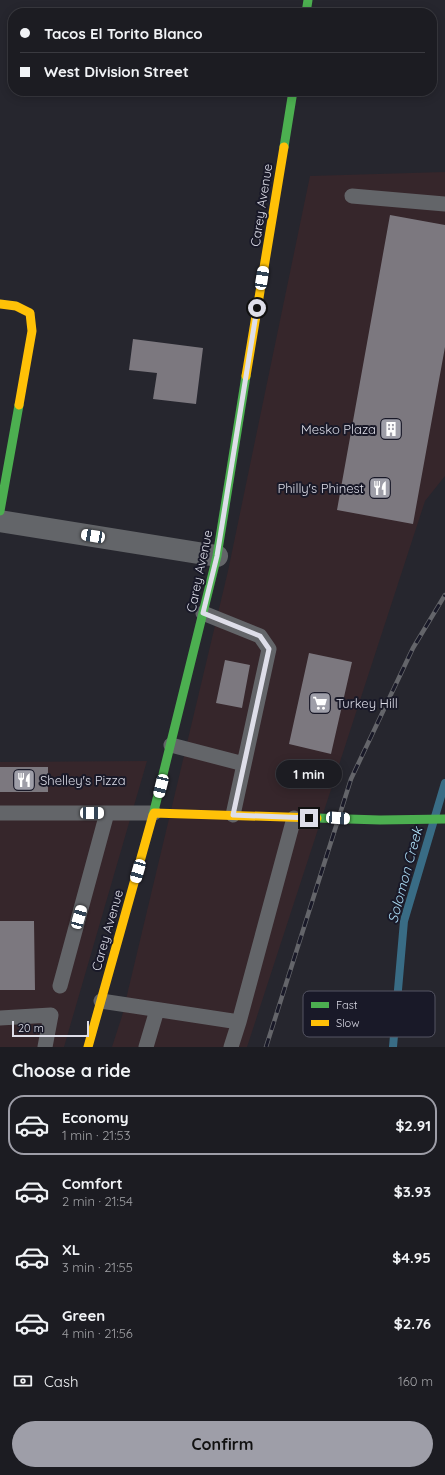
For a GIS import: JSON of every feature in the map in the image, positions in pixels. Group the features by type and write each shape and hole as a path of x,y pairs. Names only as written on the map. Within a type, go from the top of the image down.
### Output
{"main road":[{"name":"Carey Avenue","path":"88,1047 154,813 217,556 292,96"},
{"path":"0,304 10,303 21,307 30,313 32,331 0,511"},
{"path":"154,813 380,820 445,819"}],"street":[{"path":"0,521 217,556"}],"lane":[{"path":"352,196 445,204"},
{"path":"203,613 260,636 269,649 233,815"},
{"path":"171,745 244,764"},
{"path":"0,813 154,813"},
{"path":"60,986 107,813"},
{"path":"231,1047 294,818"},
{"path":"101,1001 239,1022"},
{"path":"146,1047 157,1010"},
{"path":"0,1018 50,1016 45,1047"}],"shaded area":[{"path":"445,172 445,476 425,501 247,1047 112,1047 122,1016 228,571 310,176"},
{"path":"147,761 64,1047 0,1047 0,762"}],"building":[{"name":"Mesko Plaza","path":"390,215 445,225 445,347 413,524 337,510"},
{"path":"133,339 203,348 196,404 153,399 157,373 129,370"},
{"name":"Turkey Hill","path":"309,653 352,662 331,754 289,744"},
{"path":"225,660 250,665 242,708 216,703"},
{"name":"Shelley's Pizza","path":"0,767 48,767 48,792 0,792"},
{"path":"0,921 34,921 35,990 0,990"}],"waterway":[{"name":"Solomon Creek","path":"398,991 404,921 445,783"},
{"name":"Solomon Creek","path":"393,1047 394,1037"}],"railway":[{"path":"266,1047 351,779 413,648 445,595"}],"traffic: fast":[{"path":"307,8 308,0"},
{"path":"284,147 292,96"},
{"path":"153,815 217,556 246,376"},
{"path":"0,511 19,405"},
{"path":"317,818 380,820 445,819"}],"traffic: slow":[{"path":"246,376 284,147"},
{"path":"0,304 16,306 30,313 32,331 19,405"},
{"path":"154,813 317,818"},
{"path":"88,1047 153,815"}],"place":[{"name":"Mesko Plaza","path":"391,429"},
{"name":"Philly's Phinest","path":"380,488"},
{"name":"Turkey Hill","path":"320,703"},
{"name":"Shelley's Pizza","path":"24,780"}],"route":[{"path":"257,308 217,556 203,613 260,636 269,649 233,815 309,818"}]}
